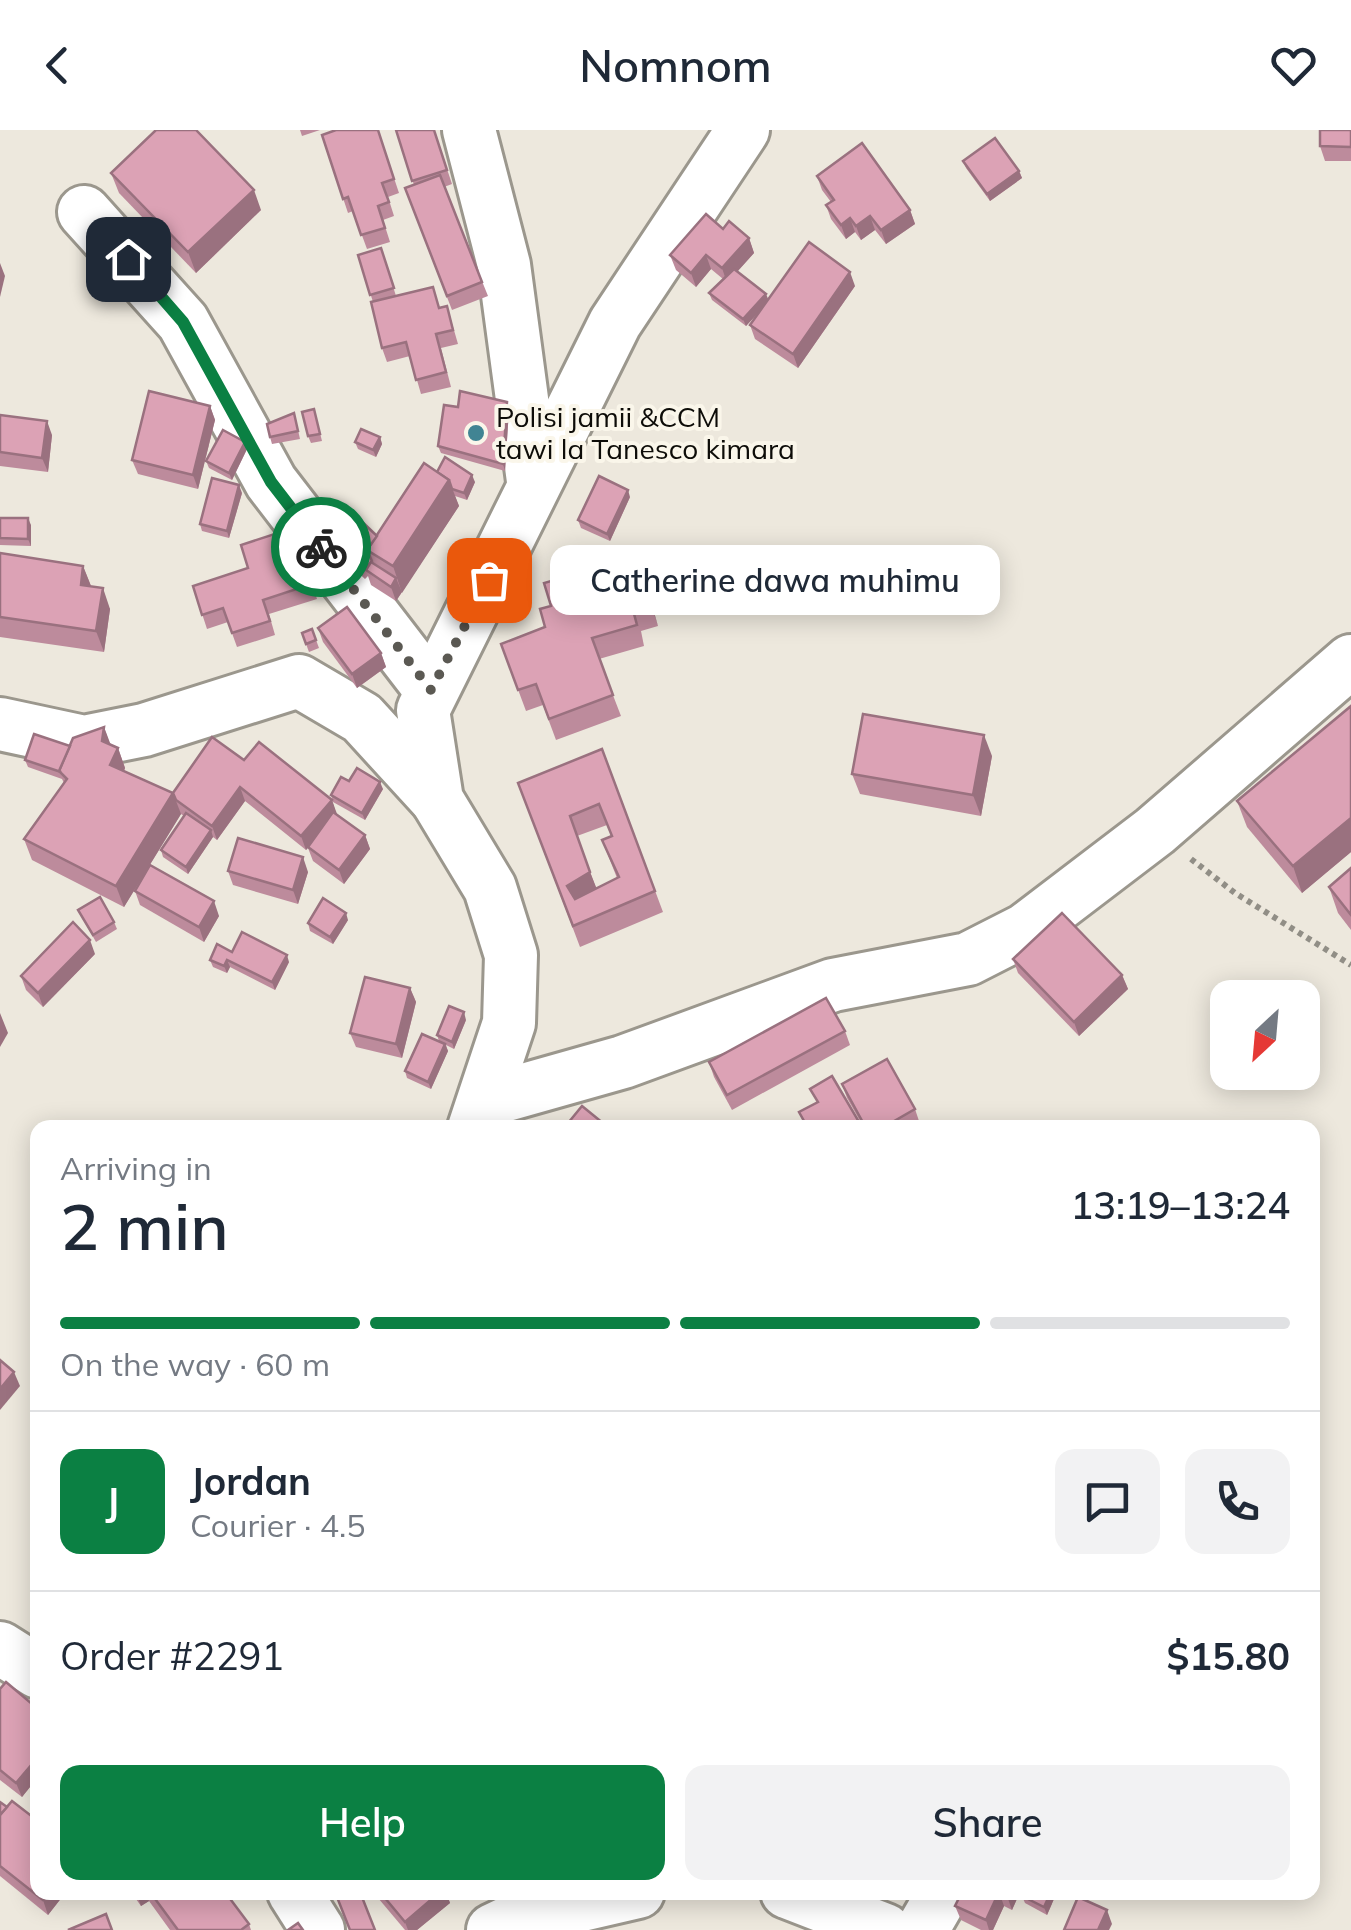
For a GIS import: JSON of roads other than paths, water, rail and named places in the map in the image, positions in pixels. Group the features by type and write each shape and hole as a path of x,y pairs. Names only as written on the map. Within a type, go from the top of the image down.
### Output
{"street":[{"path":"469,130 504,265 533,482"},
{"path":"437,800 423,710 431,690 615,323 743,130"},
{"path":"84,212 183,322 271,482 431,690"},
{"path":"479,1114 832,985 968,959 1025,930 1155,831 1351,662"},
{"path":"0,724 84,742 144,730 299,681 362,718 437,800 490,888 511,955 509,1023 479,1114"},
{"path":"0,1648 30,1667"},
{"path":"299,1900 318,1930"},
{"path":"493,1930 512,1921 603,1900"},
{"path":"808,1900 885,1930"},
{"path":"922,1930 939,1900"}],"place":[{"name":"Polisi jamii &CCM tawi la Tanesco kimara","path":"476,433"},
{"name":"Catherine dawa muhimu","path":"489,580"}]}
